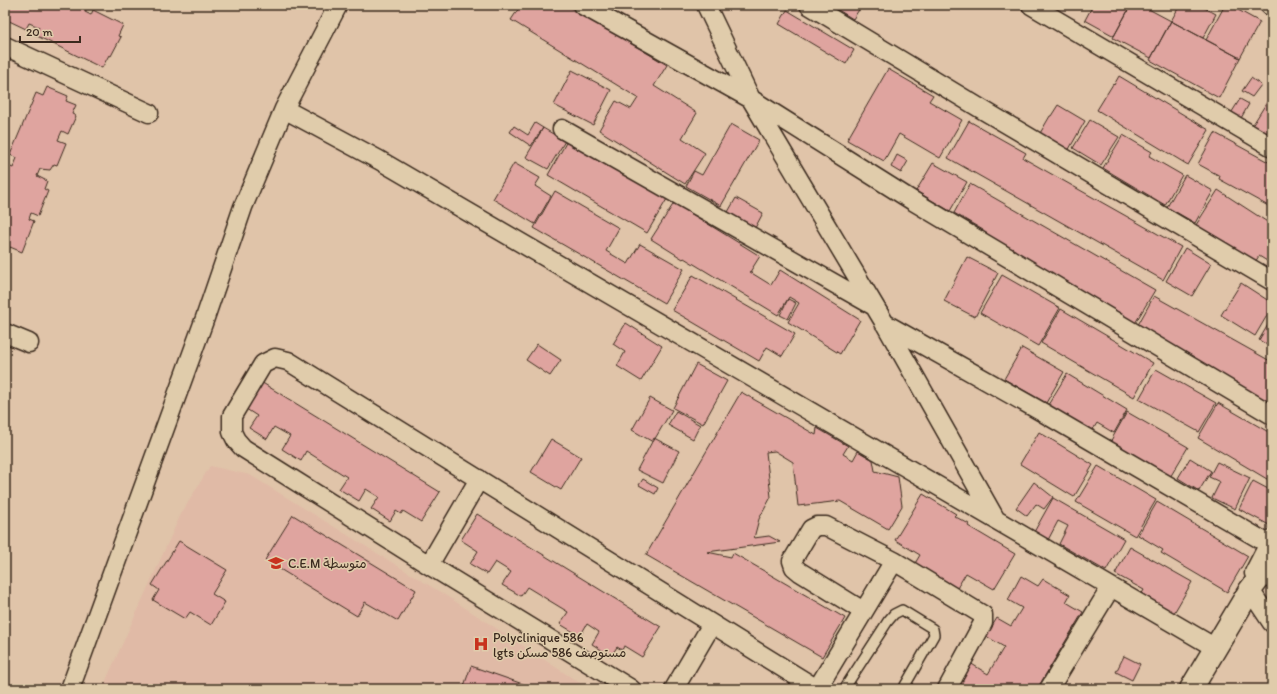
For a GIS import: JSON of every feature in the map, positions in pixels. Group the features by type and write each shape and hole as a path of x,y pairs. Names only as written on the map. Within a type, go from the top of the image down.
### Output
{"street":[{"path":"70,689 205,318 240,214 284,109 338,5"},
{"path":"582,5 751,99 913,201 1272,415"},
{"path":"706,5 751,99 884,322 997,521"},
{"path":"809,5 1272,281"},
{"path":"1031,5 1272,147"},
{"path":"1268,5 1272,7"},
{"path":"5,46 149,113"},
{"path":"284,109 379,160 1214,647"},
{"path":"562,129 874,307"},
{"path":"884,322 1042,412 1272,549 1257,571 1250,590 1214,647 1190,689"},
{"path":"5,333 29,343"},
{"path":"631,689 429,565 244,448 236,440 232,432 232,416 263,364 275,358 288,361 295,365 817,689 894,561"},
{"path":"429,565 479,480"},
{"path":"863,611 794,567 792,560 811,529 817,526 826,526 894,561 983,615 983,623 947,689"},
{"path":"1049,689 1111,587"},
{"path":"1250,590 1272,623"},
{"path":"674,689 712,624"}],"lane":[{"path":"844,689 888,621 894,614 902,610 933,629 934,635 903,689"}],"shaded area":[{"name":"C.E.M متوسطة","path":"210,466 250,475 453,600 589,689 102,689 180,516"}],"building":[{"path":"5,5 87,5 88,6 85,12 91,15 93,10 123,25 118,36 121,37 111,56 109,55 102,68 35,35 39,27 29,23 26,29 5,19"},
{"path":"521,5 567,5 667,65 654,86 697,113 682,138 705,153 685,184 599,130 616,101 631,109 638,98 511,20"},
{"path":"830,5 862,5 853,19"},
{"path":"1093,5 1131,5 1114,36 1085,20"},
{"path":"1131,5 1141,5 1171,21 1151,58 1113,38"},
{"path":"1180,5 1199,5 1216,14 1203,38 1171,21"},
{"path":"1225,5 1229,5 1260,22 1240,58 1206,40"},
{"path":"787,10 854,50 846,64 779,24"},
{"path":"1171,21 1240,58 1219,98 1150,60"},
{"path":"888,69 933,95 929,101 962,120 940,158 899,134 884,161 847,140"},
{"path":"572,70 611,90 593,125 554,105"},
{"path":"1119,76 1209,130 1188,165 1097,110"},
{"path":"1251,78 1261,85 1252,97 1242,91"},
{"path":"47,87 68,96 66,101 76,105 72,114 76,116 68,134 62,131 58,140 66,143 57,165 54,164 50,170 40,169 37,176 47,181 44,189 48,191 38,216 31,213 29,219 34,221 22,252 10,247 9,250 5,249 5,166 6,165 13,168 17,158 10,155 36,93 43,96"},
{"path":"1272,94 1272,138 1252,126"},
{"path":"1240,99 1249,104 1240,120 1230,115"},
{"path":"1058,105 1085,121 1068,151 1039,135"},
{"path":"1090,120 1119,137 1101,165 1073,148"},
{"path":"969,121 1026,153 1023,158 1181,247 1163,280 948,158"},
{"path":"535,123 543,128 531,146 510,132 514,126 528,135"},
{"path":"731,124 759,140 721,206 686,186 694,171 702,175"},
{"path":"543,128 565,141 548,169 526,157"},
{"path":"1215,133 1272,164 1272,208 1219,179 1220,176 1198,164"},
{"path":"1123,135 1152,152 1149,156 1182,175 1165,205 1103,168"},
{"path":"567,141 667,199 647,233 548,175"},
{"path":"897,155 908,161 901,173 891,167"},
{"path":"514,163 540,178 535,186 551,196 535,224 493,199"},
{"path":"933,163 967,182 950,211 916,191"},
{"path":"1185,175 1213,191 1195,223 1167,207"},
{"path":"970,184 1155,290 1134,325 980,235 983,230 954,213"},
{"path":"1218,190 1272,225 1272,264 1259,256 1255,262 1196,225"},
{"path":"555,191 619,228 606,251 628,264 640,244 684,269 664,303 534,228"},
{"path":"736,198 763,213 755,228 728,212"},
{"path":"674,203 760,256 750,272 771,285 780,270 860,320 840,354 788,322 799,303 789,297 778,315 651,239"},
{"path":"1185,248 1211,264 1192,296 1166,281"},
{"path":"967,257 998,273 975,317 944,301"},
{"path":"693,275 795,334 782,356 767,347 759,361 672,310"},
{"path":"1002,275 1060,308 1038,346 980,313"},
{"path":"1241,283 1272,303 1272,307 1255,336 1221,315"},
{"path":"1154,296 1272,362 1272,410 1134,332"},
{"path":"788,299 796,303 788,319 780,315"},
{"path":"1061,309 1153,363 1134,397 1041,343"},
{"path":"1272,318 1272,348 1259,340"},
{"path":"626,323 662,346 641,381 617,366 625,352 613,344"},
{"path":"537,344 561,360 550,376 526,360"},
{"path":"1022,348 1064,372 1046,403 1004,379"},
{"path":"696,364 727,381 703,424 673,408"},
{"path":"1156,369 1216,403 1199,432 1139,399"},
{"path":"1067,374 1127,410 1114,433 1097,423 1092,431 1048,405"},
{"path":"256,379 440,492 421,522 403,511 401,514 396,511 390,521 371,509 379,497 366,489 359,501 339,489 347,477 306,451 301,461 282,449 290,436 274,427 267,439 249,428 257,416 240,405"},
{"path":"741,392 816,435 817,428 848,446 843,454 853,460 858,451 873,460 875,471 898,477 902,506 888,529 840,501 798,506 793,462 775,451 766,452 771,497 759,519 754,538 769,536 780,542 707,552 731,557 733,553 845,618 822,657 646,555"},
{"path":"650,398 672,410 653,442 632,430"},
{"path":"1218,403 1272,434 1272,482 1198,438"},
{"path":"676,411 700,425 693,439 668,425"},
{"path":"1127,412 1188,447 1169,479 1109,444"},
{"path":"1039,432 1093,465 1074,497 1020,464"},
{"path":"654,438 679,451 663,483 637,470"},
{"path":"551,439 581,457 561,490 531,472"},
{"path":"1190,458 1211,471 1199,491 1178,478"},
{"path":"1217,462 1250,478 1235,509 1212,498 1220,482 1209,477"},
{"path":"1098,466 1156,500 1135,536 1076,502"},
{"path":"643,479 658,488 655,494 639,485"},
{"path":"1253,481 1272,491 1271,526 1239,509"},
{"path":"1034,482 1053,497 1044,509 1036,504 1027,516 1016,508"},
{"path":"923,494 956,514 954,516 969,524 968,526 1015,554 994,589 966,573 956,590 914,565 920,555 895,540"},
{"path":"1053,498 1124,539 1106,571 1059,544 1068,526 1058,521 1048,540 1034,532"},
{"path":"1157,502 1248,556 1227,592 1161,553 1163,550 1138,535"},
{"path":"477,514 661,627 642,657 624,646 622,650 617,647 611,656 592,644 599,632 587,624 580,636 560,624 568,612 527,587 521,596 502,585 511,572 495,562 487,574 470,564 478,551 461,540"},
{"path":"293,515 416,590 398,621 365,602 357,616 265,560"},
{"path":"179,541 227,570 212,594 225,602 211,625 190,612 185,619 153,600 159,590 152,585"},
{"path":"1130,547 1192,582 1171,618 1138,600 1144,590 1115,574"},
{"path":"1021,576 1038,586 1043,579 1070,595 1066,602 1083,612 1037,689 966,689 957,684 970,663 988,674 1004,647 986,636 997,618 1011,626 1022,608 1008,600"},
{"path":"1124,656 1140,664 1132,680 1116,672"},
{"path":"471,666 537,689 463,689"},
{"path":"608,678 627,689 604,689"},
{"path":"1270,683 1272,689 1264,689"}],"place":[{"name":"C.E.M متوسطة","path":"276,563"},
{"name":"Polyclinique 586 lgts مستوصف 586 مسكن","path":"481,644"}]}
